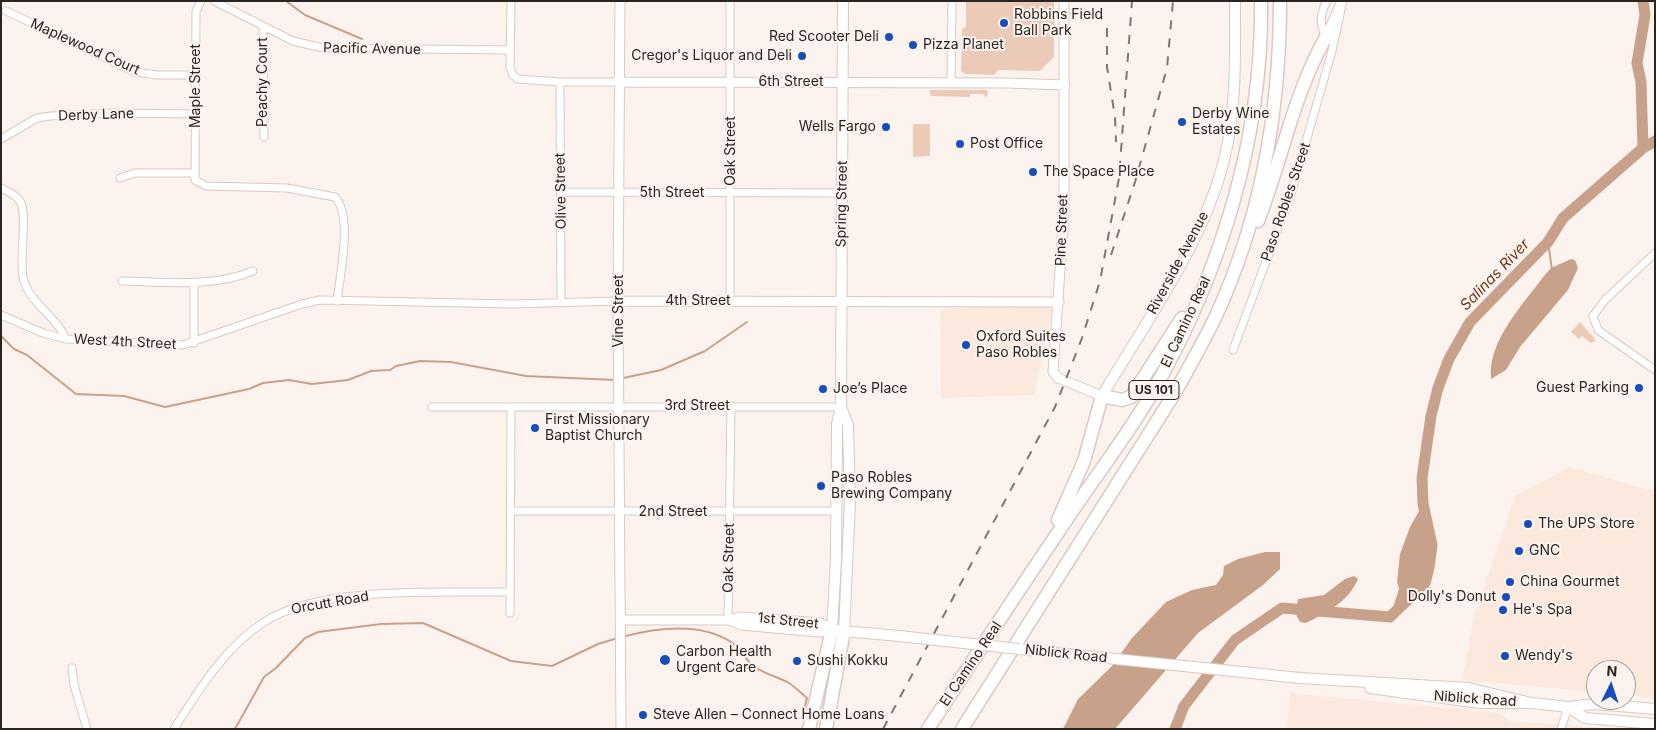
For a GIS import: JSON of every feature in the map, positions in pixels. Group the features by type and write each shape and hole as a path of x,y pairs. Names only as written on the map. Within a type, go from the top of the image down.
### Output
{"highway":[{"name":"El Camino Real","path":"928,729 1154,389 1204,288 1228,221 1252,122 1261,1"},
{"name":"El Camino Real","path":"962,729 1197,355 1235,268 1260,189 1275,98 1280,1"},
{"path":"1235,268 1248,245 1270,189 1303,83 1326,37"},
{"path":"998,624 1070,496 1084,461 1102,396 1122,400 1131,397 1189,305 1204,288"},
{"path":"809,729 838,630"},
{"path":"826,729 838,630"}],"main road":[{"name":"Spring Street","path":"838,630 836,511 837,424 841,407 842,1"},
{"name":"Riverside Avenue","path":"1102,396 1186,254 1216,188 1226,152 1233,103 1234,1"},
{"name":"Spring Street","path":"838,630 850,502 848,424 841,407"},
{"name":"Niblick Road","path":"838,630 1300,678 1480,703 1532,703 1568,706 1595,704 1655,709"},
{"name":"Niblick Road","path":"1568,706 1584,718 1655,724"}],"street":[{"name":"Maple Street","path":"195,173 196,11 201,1"},
{"name":"Pacific Avenue","path":"214,1 293,41 323,48 510,50"},
{"path":"510,50 511,1"},
{"name":"Vine Street","path":"620,1 621,82 618,301 621,729"},
{"name":"Oak Street","path":"730,1 730,301"},
{"path":"952,1 952,82"},
{"name":"Pine Street","path":"1064,1 1064,211 1059,302 1053,362 1055,376 1102,396"},
{"path":"1327,1 1321,20 1323,32 1332,51"},
{"name":"Paso Robles Street","path":"1326,37 1342,2"},
{"name":"Paso Robles Street","path":"1233,350 1290,196 1332,51 1342,2"},
{"name":"Maplewood Court","path":"6,11 135,72 157,75 196,75"},
{"name":"Peachy Court","path":"263,26 264,137"},
{"name":"6th Street","path":"510,50 511,72 518,79 560,82 952,82 1065,85"},
{"name":"Olive Street","path":"560,82 561,301"},
{"name":"Derby Lane","path":"1,139 37,118 51,116 114,113 196,114"},
{"path":"120,178 135,173 195,173 195,180 206,186 287,188 335,197 341,203 344,212 344,241 337,301"},
{"path":"1,188 17,197 23,210 22,264 24,284 34,300 61,327 66,339"},
{"name":"5th Street","path":"561,192 842,193"},
{"path":"1655,253 1605,300 1594,316 1598,330 1652,369 1655,360"},
{"path":"122,282 228,280 253,271"},
{"path":"194,282 194,343"},
{"name":"West 4th Street","path":"1,315 43,333 66,339 172,345 194,343 302,304 320,300 337,301"},
{"name":"4th Street","path":"337,301 513,304 561,301 1059,302"},
{"name":"Oak Street","path":"728,620 730,406"},
{"name":"3rd Street","path":"432,407 841,407"},
{"path":"510,613 511,407"},
{"name":"2nd Street","path":"510,511 836,511"},
{"name":"Orcutt Road","path":"174,729 207,678 226,657 248,634 280,612 370,594 510,592"},
{"name":"1st Street","path":"620,620 728,620 741,625 819,632 838,630"},
{"path":"72,668 74,685 87,729"},
{"path":"1561,729 1568,706"}],"shaded area":[{"path":"966,1 1054,1 1054,57 1040,71 998,70 994,75 965,74 961,71 962,29 966,27"},
{"path":"929,90 987,90 988,94 986,97 983,94 970,94 970,97 931,96"},
{"path":"913,124 930,124 930,156 913,157"},
{"path":"1571,259 1575,260 1578,268 1568,290 1520,347 1506,370 1491,379 1491,365 1495,351 1508,324 1551,268"},
{"path":"1047,305 1052,310 1034,395 941,398 940,314 945,308"},
{"path":"1580,322 1595,341 1591,343 1582,336 1579,339 1571,332"},
{"path":"1570,467 1645,489 1655,490 1655,698 1636,696 1636,660 1586,660 1586,691 1462,680 1474,616 1515,496"},
{"path":"1423,504 1431,545 1431,566 1424,584 1390,617 1399,589 1397,582 1400,554 1410,527"},
{"path":"1265,552 1280,552 1280,569 1263,585 1198,633 1115,729 1063,729 1078,699 1112,666 1132,638 1166,602 1192,590 1216,585 1223,575 1224,566 1238,559"},
{"path":"1354,576 1358,579 1354,587 1336,606 1306,623 1300,622 1295,613 1298,599 1324,595 1345,579"},
{"path":"1290,693 1499,713 1510,721 1618,729 1287,729"}],"waterway":[{"path":"286,1 305,15 362,39"},
{"name":"Salinas River","path":"1175,729 1184,706 1235,640 1282,608 1390,617 1425,583 1432,545 1423,504 1422,478 1431,416 1438,388 1449,359 1470,322 1548,242 1563,218 1643,148 1641,82 1637,63 1645,15 1643,1"},
{"name":"Salinas River","path":"1643,148 1655,141"},
{"path":"1548,242 1552,270"},
{"path":"623,378 661,370 705,351 747,322"},
{"path":"1,336 14,349 27,355 76,394 124,396 165,407 249,389 263,383 289,380 312,384 348,380 371,371 390,370 396,366 420,361 451,362 526,376 615,380"},
{"path":"235,729 264,677 276,668 305,638 318,632 381,624 423,623 511,661 552,666 598,644 618,638"},
{"path":"622,637 663,629 692,629 719,636 734,644 755,667 789,683 807,698 802,718 806,721"}],"railway":[{"path":"883,729 1055,407 1082,338 1100,281 1119,178 1132,1"},
{"path":"1111,255 1135,182 1167,68 1173,1"},
{"path":"1107,28 1107,67 1115,117 1116,142"}],"place":[{"name":"Robbins Field Ball Park","path":"1004,23"},
{"name":"Red Scooter Deli","path":"889,37"},
{"name":"Pizza Planet","path":"913,45"},
{"name":"Cregor's Liquor and Deli","path":"802,56"},
{"name":"Derby Wine Estates","path":"1182,122"},
{"name":"Wells Fargo","path":"886,127"},
{"name":"Post Office","path":"960,144"},
{"name":"The Space Place","path":"1033,172"},
{"name":"Oxford Suites Paso Robles","path":"966,345"},
{"name":"Guest Parking","path":"1639,388"},
{"name":"Joe’s Place","path":"823,389"},
{"name":"First Missionary Baptist Church","path":"535,428"},
{"name":"Paso Robles Brewing Company","path":"821,486"},
{"name":"The UPS Store","path":"1528,524"},
{"name":"GNC","path":"1519,551"},
{"name":"China Gourmet","path":"1510,582"},
{"name":"Dolly's Donut","path":"1506,597"},
{"name":"He's Spa","path":"1503,610"},
{"name":"Wendy's","path":"1505,656"},
{"name":"Carbon Health Urgent Care","path":"665,660"},
{"name":"Sushi Kokku","path":"797,661"},
{"name":"Steve Allen – Connect Home Loans","path":"643,715"}]}
